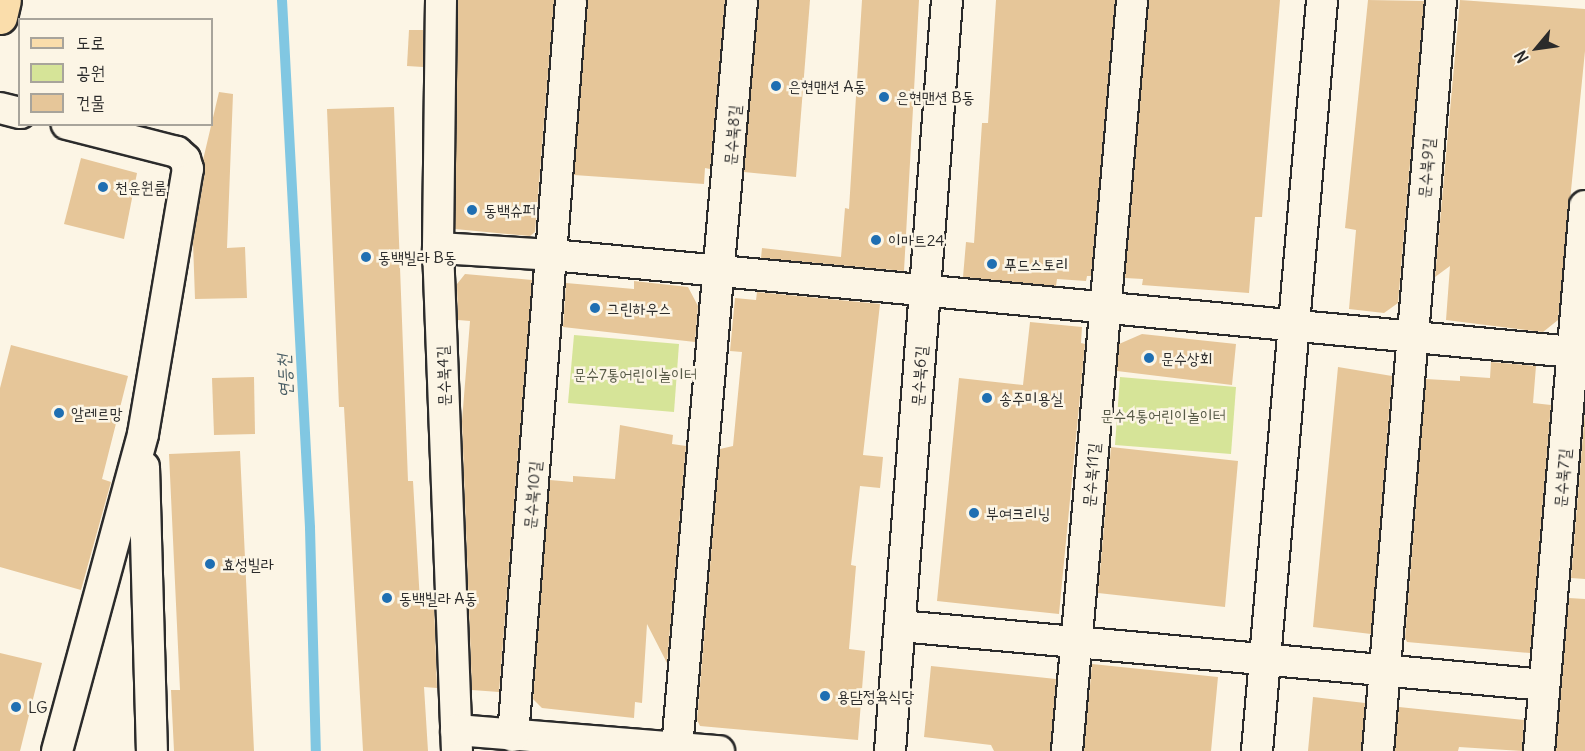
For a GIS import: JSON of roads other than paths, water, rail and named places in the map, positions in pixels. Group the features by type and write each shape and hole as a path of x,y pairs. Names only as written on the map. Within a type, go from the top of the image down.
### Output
{"main road":[{"path":"0,17 4,0"}],"street":[{"name":"문수북4길","path":"441,0 438,248 457,741"},
{"path":"552,255 571,0"},
{"name":"문수북8길","path":"721,271 742,0"},
{"name":"문수북6길","path":"890,751 947,0"},
{"path":"1105,308 1132,0"},
{"path":"1257,751 1322,0"},
{"name":"문수북9길","path":"1412,337 1441,0"},
{"path":"0,108 18,112"},
{"path":"57,751 143,434 188,164 177,152 75,126"},
{"name":"문수북7길","path":"1539,751 1585,206"},
{"path":"438,248 552,255 925,289 1573,352"},
{"name":"문수북10길","path":"513,736 552,255"},
{"path":"677,748 721,271"},
{"name":"문수북11길","path":"1068,751 1105,308"},
{"path":"1378,751 1412,337"},
{"path":"143,434 152,751"},
{"path":"900,626 1545,685"},
{"path":"457,741 513,736 719,751"}],"waterway":[{"name":"연등천","path":"282,0 310,528 316,751"}],"place":[{"name":"은현맨션 A동","path":"776,86"},
{"name":"은현맨션 B동","path":"884,97"},
{"name":"천운원룸","path":"103,187"},
{"name":"동백슈퍼","path":"472,210"},
{"name":"이마트24","path":"876,240"},
{"name":"동백빌라 B동","path":"366,257"},
{"name":"푸드스토리","path":"992,264"},
{"name":"그린하우스","path":"595,308"},
{"name":"문수상회","path":"1149,358"},
{"name":"송주미용실","path":"987,398"},
{"name":"알레르망","path":"59,413"},
{"name":"부여크리닝","path":"974,513"},
{"name":"효성빌라","path":"210,564"},
{"name":"동백빌라 A동","path":"387,598"},
{"name":"용담정육식당","path":"825,696"},
{"name":"LG","path":"16,707"}],"park label":[{"name":"문수7통어린이놀이터","path":"635,374"},
{"name":"문수4통어린이놀이터","path":"1163,415"}]}
